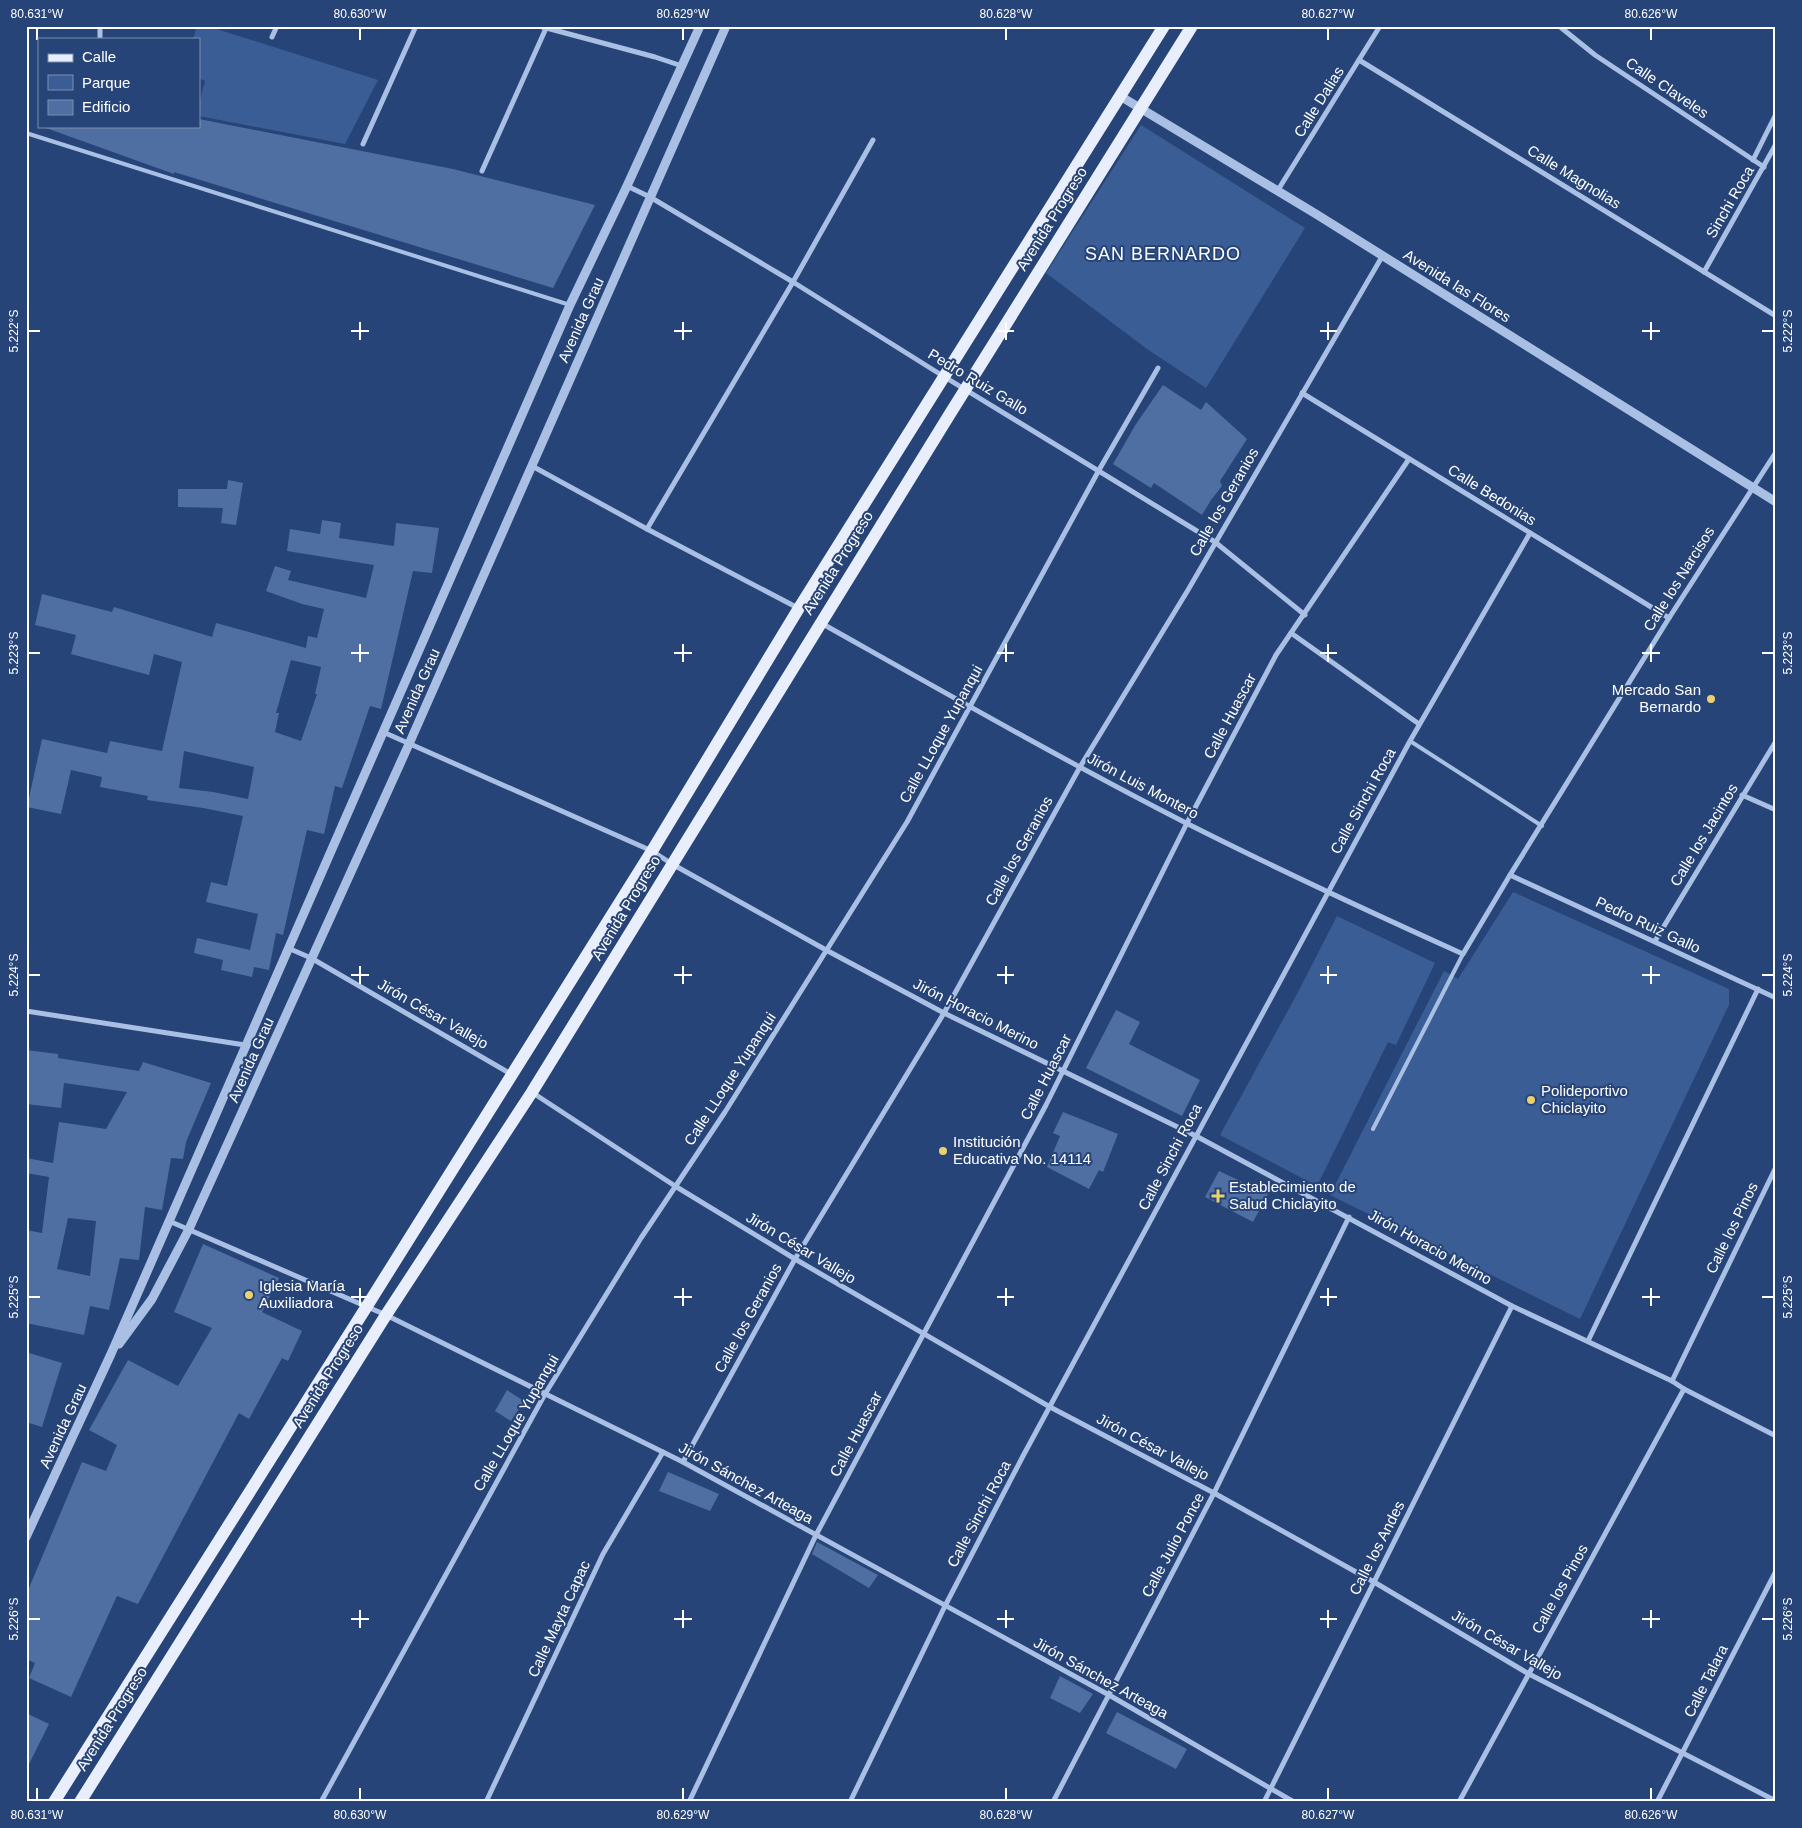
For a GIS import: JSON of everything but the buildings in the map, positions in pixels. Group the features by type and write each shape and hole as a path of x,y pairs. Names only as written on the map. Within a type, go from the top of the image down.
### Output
{"main road":[{"name":"Avenida Progreso","path":"54,1802 652,851 799,608 1164,26"},
{"name":"Avenida Progreso","path":"80,1802 386,1315 532,1092 965,389 1192,26"}],"street":[{"path":"272,37 277,26"},
{"path":"363,144 416,26"},
{"path":"539,26 682,66"},
{"name":"Avenida Grau","path":"26,1537 111,1354 570,305 700,26"},
{"name":"Avenida Grau","path":"111,1354 152,1299 190,1229 409,744 726,26"},
{"name":"Calle Dalias","path":"1278,190 1380,26"},
{"name":"Calle Claveles","path":"1559,26 1595,55 1764,167"},
{"path":"482,171 547,27"},
{"name":"Calle Magnolias","path":"1359,60 1776,316"},
{"name":"Avenida las Flores","path":"1120,96 1278,190 1776,502"},
{"name":"Sinchi Roca","path":"1754,160 1776,114"},
{"path":"647,529 793,282 873,140"},
{"name":"Sinchi Roca","path":"1704,272 1776,144"},
{"name":"Pedro Ruiz Gallo","path":"627,186 650,197 793,282 1215,542 1304,615"},
{"name":"Calle los Geranios","path":"683,1462 795,1260 944,1013 1080,767 1188,590 1383,255"},
{"name":"Calle LLoque Yupanqui","path":"321,1802 545,1394 641,1238 724,1112 907,822 1099,470 1158,368"},
{"name":"Calle Bedonias","path":"1302,393 1669,618"},
{"name":"Calle los Narcisos","path":"1510,875 1669,618 1776,452"},
{"name":"Calle Huascar","path":"689,1802 816,1535 1063,1072 1187,823 1276,654 1409,459"},
{"path":"531,466 799,608"},
{"name":"Calle Sinchi Roca","path":"850,1802 945,1606 1050,1407 1410,740 1530,534"},
{"name":"Jirón Luis Montero","path":"821,622 970,707 1187,823 1327,892 1463,954"},
{"path":"1291,633 1419,724"},
{"name":"Jirón Horacio Merino","path":"383,732 652,851 826,950 944,1013 1196,1136 1512,1306 1672,1380 1684,1389 1776,1436"},
{"name":"Calle los Jacintos","path":"1655,941 1776,741"},
{"path":"1742,795 1776,810"},
{"path":"1463,954 1510,875"},
{"name":"Pedro Ruiz Gallo","path":"1510,875 1776,998"},
{"name":"Jirón César Vallejo","path":"288,948 312,958 512,1075"},
{"path":"1588,1341 1758,989"},
{"path":"26,1011 245,1045"},
{"name":"Jirón César Vallejo","path":"532,1092 675,1186 795,1260 1050,1407 1214,1493 1374,1582 1528,1674 1776,1801"},
{"name":"Calle los Pinos","path":"1672,1380 1776,1167"},
{"name":"Calle Julio Ponce","path":"1053,1802 1214,1493 1349,1217"},
{"name":"Jirón Sánchez Arteaga","path":"168,1221 367,1306 683,1462 1109,1695 1294,1802"},
{"name":"Calle los Andes","path":"1264,1802 1512,1306"},
{"name":"Calle los Pinos","path":"1459,1802 1684,1389"},
{"name":"Calle Mayta Capac","path":"486,1802 603,1554 663,1452"},
{"name":"Calle Talara","path":"1658,1802 1776,1571"}],"lane":[{"path":"26,133 570,305"},
{"path":"1410,740 1542,826"},
{"path":"1373,1129 1463,954"}],"green space":[{"path":"197,26 207,26 378,80 345,144 200,116 200,100 205,81 200,78 200,38 193,38"},
{"path":"1141,125 1305,228 1206,388 1147,349 1046,273"},
{"name":"Polideportivo Chiclayito","path":"1513,892 1729,989 1729,1005 1580,1319 1330,1195 1444,971 1458,979"},
{"path":"1337,916 1435,963 1396,1045 1388,1042 1317,1186 1220,1135"}],"place":[{"name":"Mercado San Bernardo","path":"1711,699"},
{"name":"Polideportivo Chiclayito","path":"1531,1100"},
{"name":"Institución Educativa No. 14114","path":"943,1151"},
{"name":"Establecimiento de Salud Chiclayito","path":"1218,1196"},
{"name":"Iglesia María Auxiliadora","path":"249,1295"}],"district":[{"name":"SAN BERNARDO","path":"1163,254"}]}
